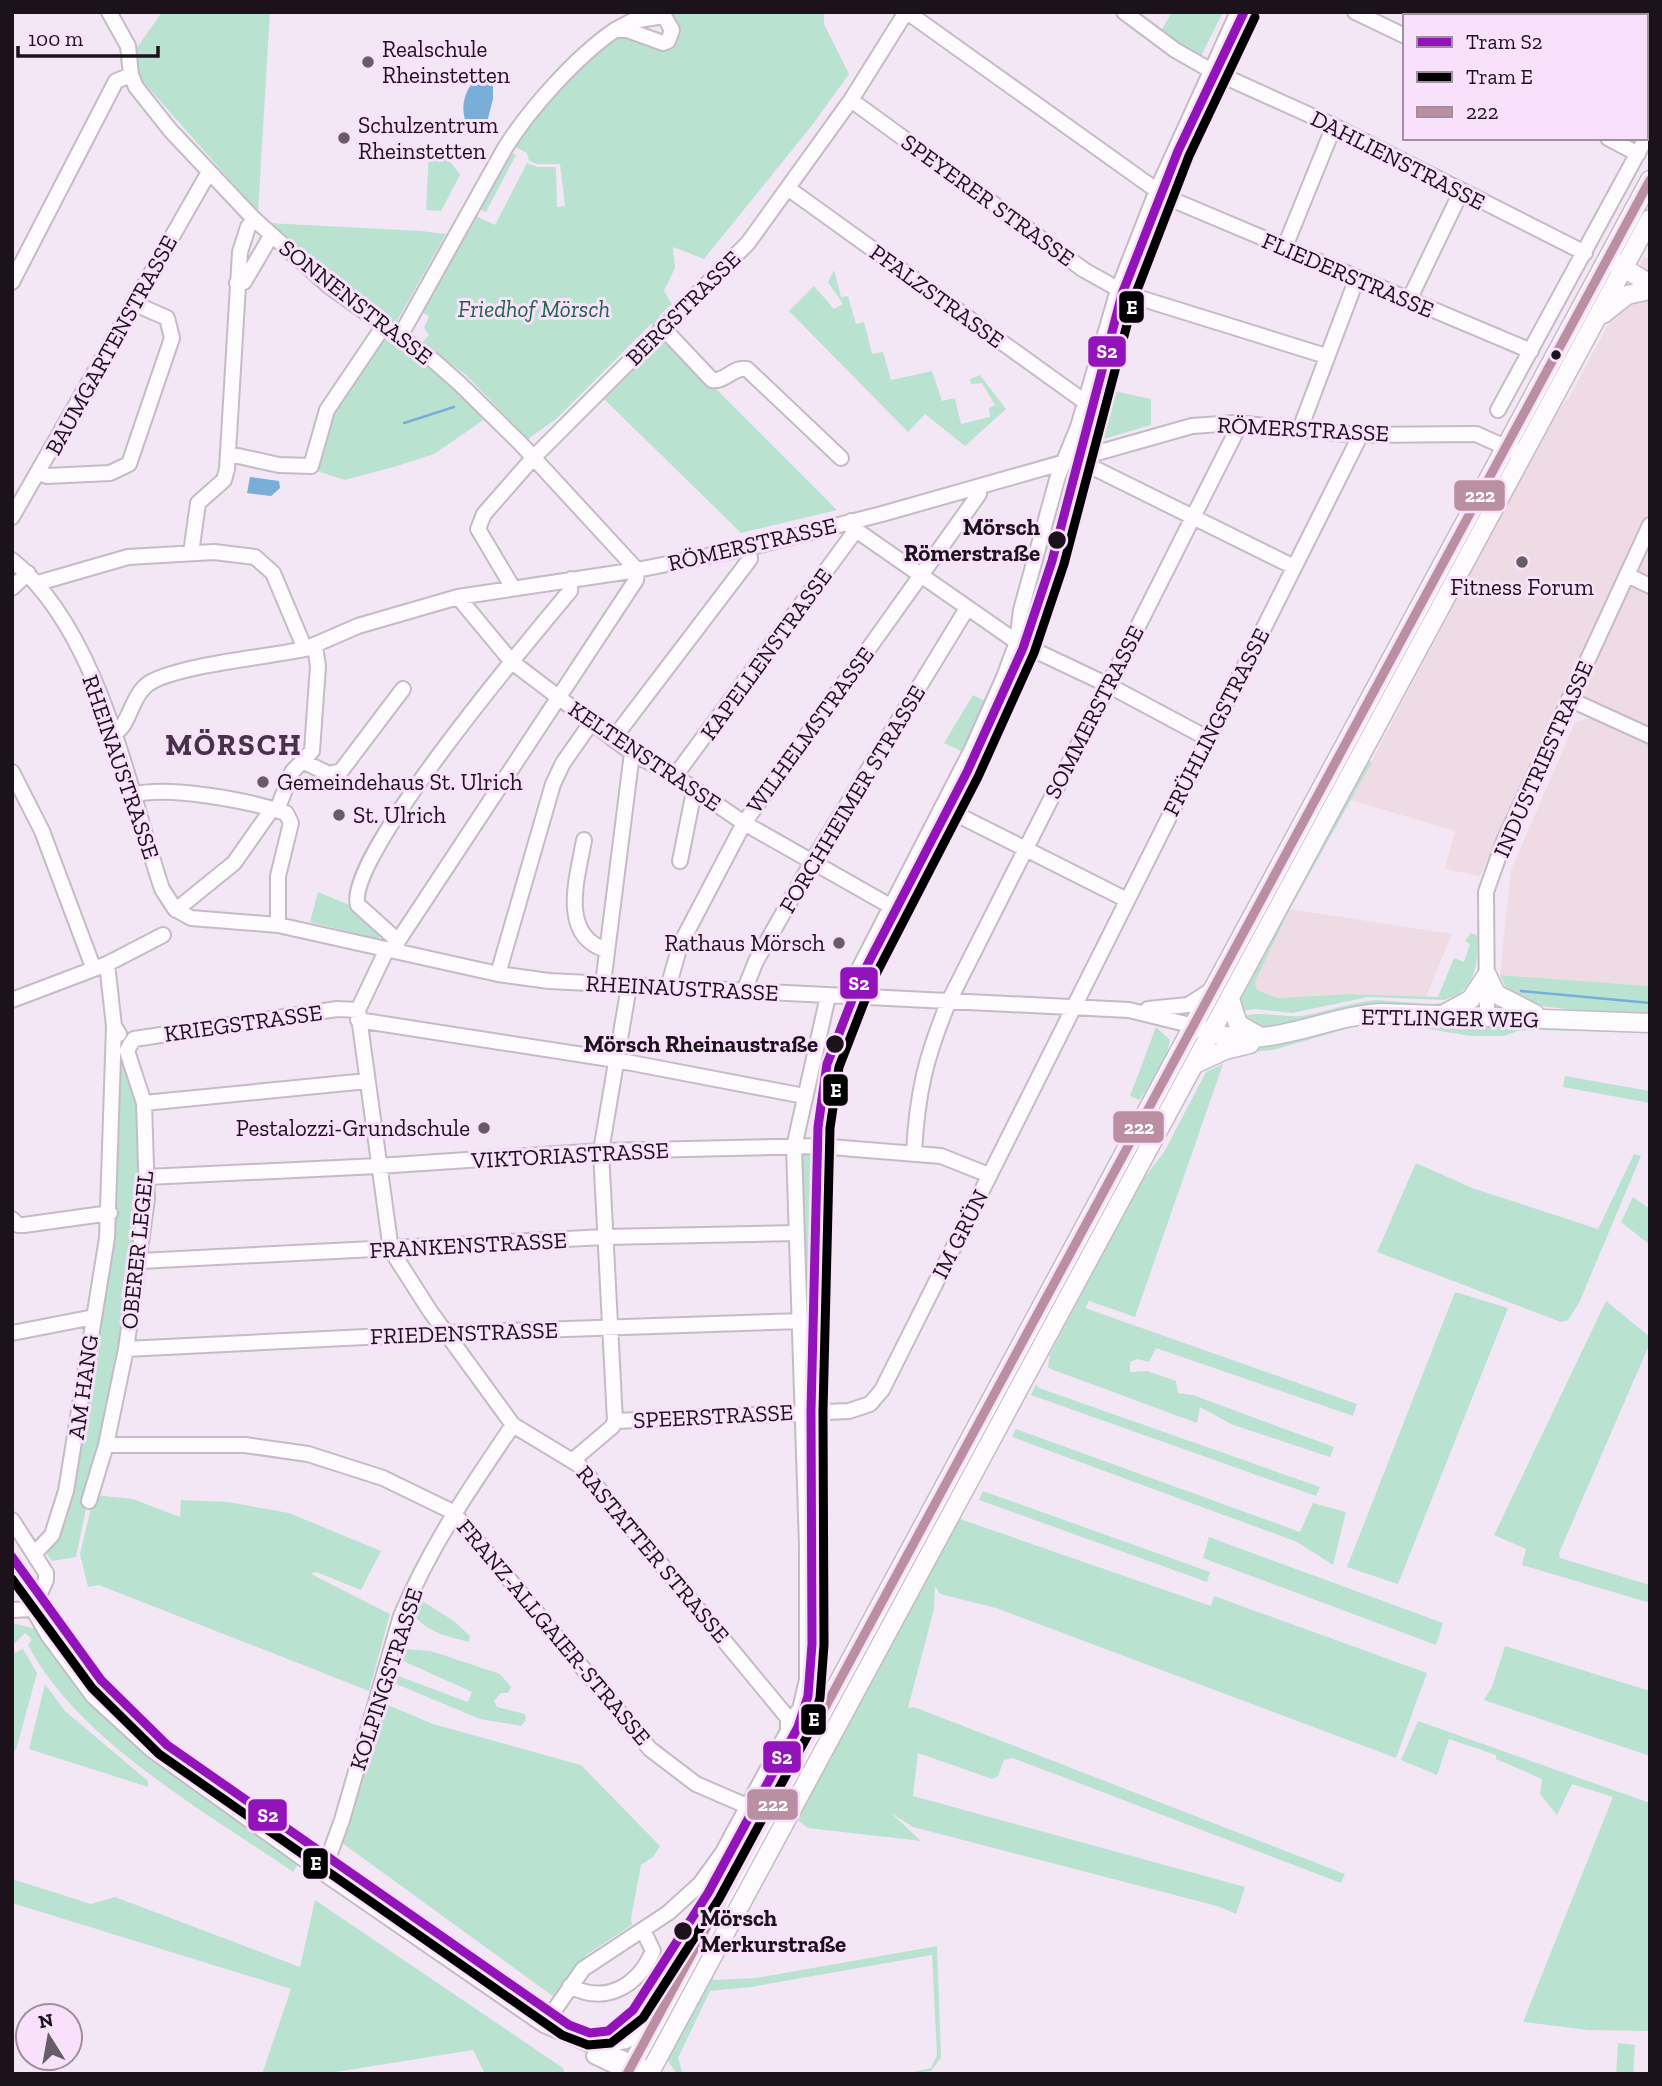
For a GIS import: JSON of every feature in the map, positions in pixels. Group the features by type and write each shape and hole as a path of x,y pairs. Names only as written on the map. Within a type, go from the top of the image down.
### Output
{"main road":[{"path":"652,2073 1230,999 1513,451 1607,258 1650,180"},
{"path":"630,2071 1214,988 1513,451 1591,327 1650,219"},
{"path":"1636,245 1640,263 1650,276"},
{"path":"1607,258 1650,284"},
{"path":"1591,327 1621,298 1636,291 1650,290"},
{"path":"1442,1015 1471,999 1487,975"},
{"path":"1487,975 1496,994 1505,1001 1548,1019"},
{"path":"1230,999 1235,1018 1246,1031 1277,1037"},
{"name":"ETTLINGER WEG","path":"1194,1026 1212,1033 1245,1039 1277,1037 1356,1014 1442,1015 1487,1011 1548,1019 1650,1023"},
{"path":"1195,1064 1225,1050 1277,1037"}],"street":[{"name":"SONNENSTRASSE","path":"108,12 128,46 131,75 136,87 209,172 271,236 330,287 433,361 534,457 637,570"},
{"name":"BERGSTRASSE","path":"513,588 480,534 479,523 534,457 748,243 851,100 907,12"},
{"name":"FLIEDERSTRASSE","path":"907,12 1162,193 1284,249 1531,351"},
{"name":"DAHLIENSTRASSE","path":"1124,12 1175,50 1214,72 1334,126 1585,253"},
{"path":"852,996 952,812 1023,645 1021,610 1064,462 1123,292 1238,12"},
{"path":"1214,72 1250,12"},
{"path":"1355,12 1403,35"},
{"path":"399,338 520,124 615,30"},
{"path":"12,282 116,81 131,75"},
{"name":"SPEYERER STRASSE","path":"851,100 1084,270 1123,292 1326,356"},
{"path":"1284,249 1334,126"},
{"path":"1612,140 1638,154"},
{"path":"1498,410 1645,140"},
{"name":"BAUMGARTENSTRASSE","path":"12,517 209,172"},
{"name":"PFALZSTRASSE","path":"789,189 1085,402"},
{"path":"1409,300 1461,192"},
{"path":"191,553 198,503 224,480 229,454 240,252 248,227 254,219"},
{"path":"237,283 244,282 271,236"},
{"path":"1300,429 1357,278"},
{"path":"1123,292 1091,425 1092,467 1192,519 1294,567"},
{"path":"39,473 47,476 110,473 129,464 172,338 172,327 167,318 133,303"},
{"path":"229,454 279,465 311,466 327,410 383,327"},
{"path":"663,328 712,380 718,381 737,370 747,369 841,458"},
{"name":"RÖMERSTRASSE","path":"114,733 123,726 134,698 151,682 180,671 310,648 358,626 458,597 637,570 854,526 978,487 1192,426 1235,423 1357,435 1476,434 1513,451"},
{"name":"SOMMERSTRASSE","path":"914,1153 916,1102 949,1001 1235,433 1235,423"},
{"name":"FRÜHLINGSTRASSE","path":"1074,1009 1207,737 1357,442 1357,435"},
{"path":"852,996 892,907 1061,564 1090,454"},
{"name":"WILHELMSTRASSE","path":"668,988 680,945 744,823 979,494 978,487"},
{"name":"INDUSTRIESTRASSE","path":"1487,1011 1486,892 1504,841 1650,525"},
{"path":"854,526 966,610 1023,645 1108,685 1207,737"},
{"name":"KAPELLENSTRASSE","path":"675,776 854,526"},
{"path":"613,739 750,559 748,548"},
{"path":"12,588 33,578 128,557 191,553 241,554 264,562 277,582 310,648 316,702 312,751 292,772 275,810 234,863 176,910"},
{"name":"RHEINAUSTRASSE","path":"12,560 33,578 58,611 85,661 114,733 162,889 176,910 202,920 278,925 393,947 498,974 629,986 1129,1010 1194,1026"},
{"path":"358,1015 393,947 636,580 637,570"},
{"path":"1627,575 1650,586"},
{"path":"393,947 358,905 356,888 395,814 570,591 571,579"},
{"name":"KELTENSTRASSE","path":"458,597 512,662 632,753 675,776 744,823 892,907"},
{"name":"FORCHHEIMER STRASSE","path":"744,991 756,961 812,862 966,610"},
{"path":"304,762 329,774 341,771 403,689"},
{"path":"1569,699 1650,736"},
{"path":"498,974 553,784 563,763 591,723"},
{"path":"603,984 632,753"},
{"path":"12,772 42,831 100,965 114,1026 122,1040 130,1045"},
{"path":"680,861 694,791"},
{"path":"132,795 142,792 192,794 286,813 291,823 278,876 278,925"},
{"path":"952,812 1127,900"},
{"path":"584,840 574,899 578,929 592,944 607,950"},
{"path":"12,1000 100,965 163,935"},
{"path":"573,1460 615,1421 601,1151 629,986"},
{"path":"1129,1010 1188,1005 1214,988"},
{"path":"812,1412 796,1233 794,1147 828,996"},
{"name":"KRIEGSTRASSE","path":"130,1045 134,1039 337,1009 804,1096"},
{"name":"IM GRÜN","path":"812,1412 860,1408 870,1404 882,1390 1074,1009"},
{"name":"RASTATTER STRASSE","path":"358,1015 391,1251 513,1425 573,1460 796,1715"},
{"name":"AM HANG","path":"35,1553 52,1535 66,1491 110,1213 114,1026"},
{"name":"OBERER LEGEL","path":"89,1501 106,1445 126,1349 140,1261 147,1177 144,1103 127,1051 130,1045"},
{"path":"544,2025 570,1986 596,1958 643,1930 700,1884 723,1852 800,1709 807,1680 812,1412 825,1108 836,1058"},
{"path":"144,1103 367,1081"},
{"name":"VIKTORIASTRASSE","path":"147,1177 378,1166 601,1151 823,1146 941,1156 989,1175"},
{"path":"12,1219 18,1225 24,1225 110,1213"},
{"name":"FRANKENSTRASSE","path":"140,1261 391,1251 605,1237 796,1233"},
{"path":"12,1333 94,1317"},
{"name":"FRIEDENSTRASSE","path":"126,1349 446,1333 802,1321"},
{"name":"SPEERSTRASSE","path":"615,1421 812,1412"},
{"name":"KOLPINGSTRASSE","path":"319,1870 342,1820 401,1616 434,1544 513,1425"},
{"name":"FRANZ-ALLGAIER-STRASSE","path":"106,1445 245,1445 308,1454 383,1478 453,1512 650,1749 696,1784 747,1806"},
{"path":"12,1520 35,1553 46,1580 33,1609"},
{"path":"33,1609 75,1674 119,1723 152,1750 319,1870 544,2025 591,2045 630,2071"},
{"path":"12,1611 33,1609"},
{"path":"570,1986 584,1994 609,1994 627,1987 653,1951 643,1930"},
{"path":"591,2045 618,2044 654,2025"},
{"path":"564,2035 575,2046 630,2071 652,2073"}],"shaded area":[{"path":"1644,257 1650,259 1650,729 1566,690 1480,876 1445,869 1455,831 1351,800 1552,418 1570,396"},
{"path":"1590,718 1650,746 1650,986 1500,975 1511,870 1575,722"},
{"path":"1290,909 1452,934 1426,997 1350,994 1277,998 1256,990 1255,982"}],"green space":[{"path":"162,12 270,12 258,212 139,77 136,49"},
{"path":"667,12 824,12 824,24 849,74 813,124 704,259 673,247 675,268 664,291 672,304 659,316 665,322 657,330 651,324 556,419 528,439 466,375 422,343 429,335 424,328 429,316 421,312 476,216 495,225 527,163 538,167 556,167 557,207 565,206 560,164 537,164 529,161 527,153 511,145 525,124 612,40 623,37 655,47 677,35 677,24"},
{"path":"1172,12 1223,12 1200,58 1161,31"},
{"path":"439,146 460,175 441,211 426,210 429,149"},
{"path":"510,152 516,155 486,212 480,209"},
{"path":"268,223 446,234 397,321 393,322 338,282"},
{"path":"834,270 841,297 848,296 856,324 864,322 872,354 883,352 891,380 932,371 942,401 955,398 961,424 990,417 989,408 995,405 982,383 971,384 970,379 980,375 1006,409 965,446 925,414 908,432 789,311 814,286 834,309 843,304 828,282"},
{"name":"Friedhof Mörsch","path":"661,337 837,510 741,533 603,398"},
{"path":"385,339 435,372 485,419 434,454 397,466 345,480 317,471 334,414"},
{"path":"1105,389 1151,399 1151,425 1100,440 1094,439"},
{"path":"973,695 985,701 961,751 944,743"},
{"path":"1364,759 1372,762 1290,909 1255,982 1257,990 1277,998 1350,994 1438,997 1454,958 1464,962 1470,944 1465,941 1471,933 1478,936 1473,976 1463,990 1444,1000 1368,997 1292,1013 1255,1009 1237,1012 1236,998"},
{"path":"318,892 352,906 381,932 378,939 310,922"},
{"path":"1500,975 1650,986 1650,1019 1524,1004 1507,990"},
{"path":"1377,1000 1432,1004 1457,1001 1422,1009 1360,1007 1277,1027 1258,1026 1240,1017 1255,1014 1301,1016"},
{"path":"1366,1021 1650,1029 1650,1033 1536,1030 1518,1031 1504,1036 1471,1036 1397,1024 1367,1023 1273,1050 1239,1053"},
{"path":"1156,1027 1170,1040 1159,1072 1139,1100 1130,1096"},
{"path":"120,1044 136,1098 143,1194 135,1262 127,1262 121,1296 128,1304 76,1557 52,1561 47,1554 58,1538 77,1468 115,1209 116,1045"},
{"path":"1223,1064 1135,1317 1089,1301 1085,1308 1357,1404 1353,1416 1156,1348 1149,1362 1137,1359 1130,1362 1130,1372 1147,1371 1176,1381 1178,1393 1193,1395 1334,1447 1330,1457 1231,1424 1200,1407 1197,1423 1048,1368 1050,1354 1139,1185 1164,1152 1206,1072"},
{"path":"1565,1076 1650,1091 1650,1103 1563,1087"},
{"path":"817,1154 815,1389 808,1388 800,1156"},
{"path":"1634,1154 1641,1156 1579,1303 1568,1320 1561,1322 1377,1252 1416,1163 1472,1188 1598,1229"},
{"path":"1633,1197 1650,1209 1650,1245 1621,1222"},
{"path":"1455,1292 1508,1308 1398,1584 1347,1567"},
{"path":"1606,1301 1650,1337 1650,1343 1559,1553 1560,1558 1650,1585 1650,1603 1522,1565 1526,1549 1494,1535"},
{"path":"1036,1384 1039,1388 1320,1487 1316,1496 1031,1395"},
{"path":"1016,1429 1300,1532 1313,1503 1346,1512 1333,1565 1297,1542 1012,1437"},
{"path":"983,1491 1210,1572 1207,1582 979,1500"},
{"path":"94,1495 133,1499 180,1517 181,1500 228,1502 289,1513 381,1551 361,1590 316,1572 311,1574 390,1614 369,1691 99,1585 88,1587 80,1554"},
{"path":"960,1519 1211,1606 1214,1596 1427,1673 1396,1758 996,1608 940,1594 935,1586 934,1609 908,1708 914,1707 1345,1874 1341,1883 1013,1758 1004,1760 998,1776 992,1779 918,1753 913,1796 1245,1887 1236,1914 1217,1906 913,1827 891,1813 921,1841 808,1828 796,1819"},
{"path":"1209,1537 1443,1623 1436,1645 1203,1558"},
{"path":"414,1596 454,1621 470,1636 469,1642 443,1635 421,1623 410,1609"},
{"path":"12,1623 37,1629 141,1749 298,1864 293,1872 184,1799 110,1743 50,1680 28,1645 32,1639 25,1633 12,1646"},
{"path":"1505,1646 1650,1691 1650,1756 1484,1700 1492,1687"},
{"path":"23,1649 37,1673 16,1750 12,1749 12,1654"},
{"path":"404,1649 431,1651 500,1674 511,1687 508,1693 501,1693 494,1701 497,1707 525,1714 526,1720 521,1726 480,1719 396,1684 398,1676 468,1702 472,1692 401,1660"},
{"path":"45,1684 65,1711 148,1781 148,1787 29,1749"},
{"path":"383,1703 433,1724 581,1765 660,1846 653,1857 641,1865 632,1925 586,1955 554,1997 338,1840"},
{"path":"1418,1721 1650,1803 1650,2031 1588,2030 1523,2022 1613,1797 1572,1784 1557,1815 1540,1794 1542,1779 1496,1759 1496,1755 1449,1739 1437,1775 1401,1760"},
{"path":"12,1879 91,1904 115,1897 300,1967 315,1900 563,2068 565,2074 485,2074 473,2050 323,2074 262,2074 291,1989 12,1903"},
{"path":"937,1946 941,2058 931,2071 904,2074 931,2068 937,2055 932,1955 751,1987 710,1991 678,2058 683,2074 677,2074 666,2058 715,1967 713,1980 756,1978"},
{"path":"1618,2043 1635,2045 1633,2074 1616,2074"}],"water":[{"path":"483,73 493,79 493,99 487,122 469,128 465,121 463,105 467,91"},
{"path":"250,477 279,481 280,488 271,496 247,493"}],"waterway":[{"path":"404,423 454,407"},
{"path":"1521,991 1650,1003"}],"tram line":[{"name":"S2","path":"12,1557 101,1680 167,1745 569,2025 590,2033 608,2031 633,2010 708,1893 798,1727 808,1696 812,1644 811,1411 818,1127 827,1064 861,977 967,772 1023,648 1052,561 1122,294 1178,151 1244,12"},
{"name":"E","path":"12,1579 92,1688 159,1754 562,2035 588,2045 611,2043 643,2018 719,1899 810,1731 820,1698 824,1645 823,1411 830,1128 839,1067 872,982 978,777 1034,653 1064,564 1134,298 1189,156 1255,17"}],"transit line":[{"name":"222","path":"627,2074 1650,180"}],"place":[{"name":"Realschule Rheinstetten","path":"368,62"},
{"name":"Schulzentrum Rheinstetten","path":"344,138"},
{"name":"Mörsch Römerstraße","path":"1057,540"},
{"name":"Fitness Forum","path":"1522,562"},
{"name":"Gemeindehaus St. Ulrich","path":"263,782"},
{"name":"St. Ulrich","path":"339,815"},
{"name":"Rathaus Mörsch","path":"839,943"},
{"name":"Mörsch Rheinaustraße","path":"835,1044"},
{"name":"Pestalozzi-Grundschule","path":"484,1128"},
{"name":"Mörsch Merkurstraße","path":"683,1931"}],"district":[{"name":"MÖRSCH","path":"234,745"}]}
